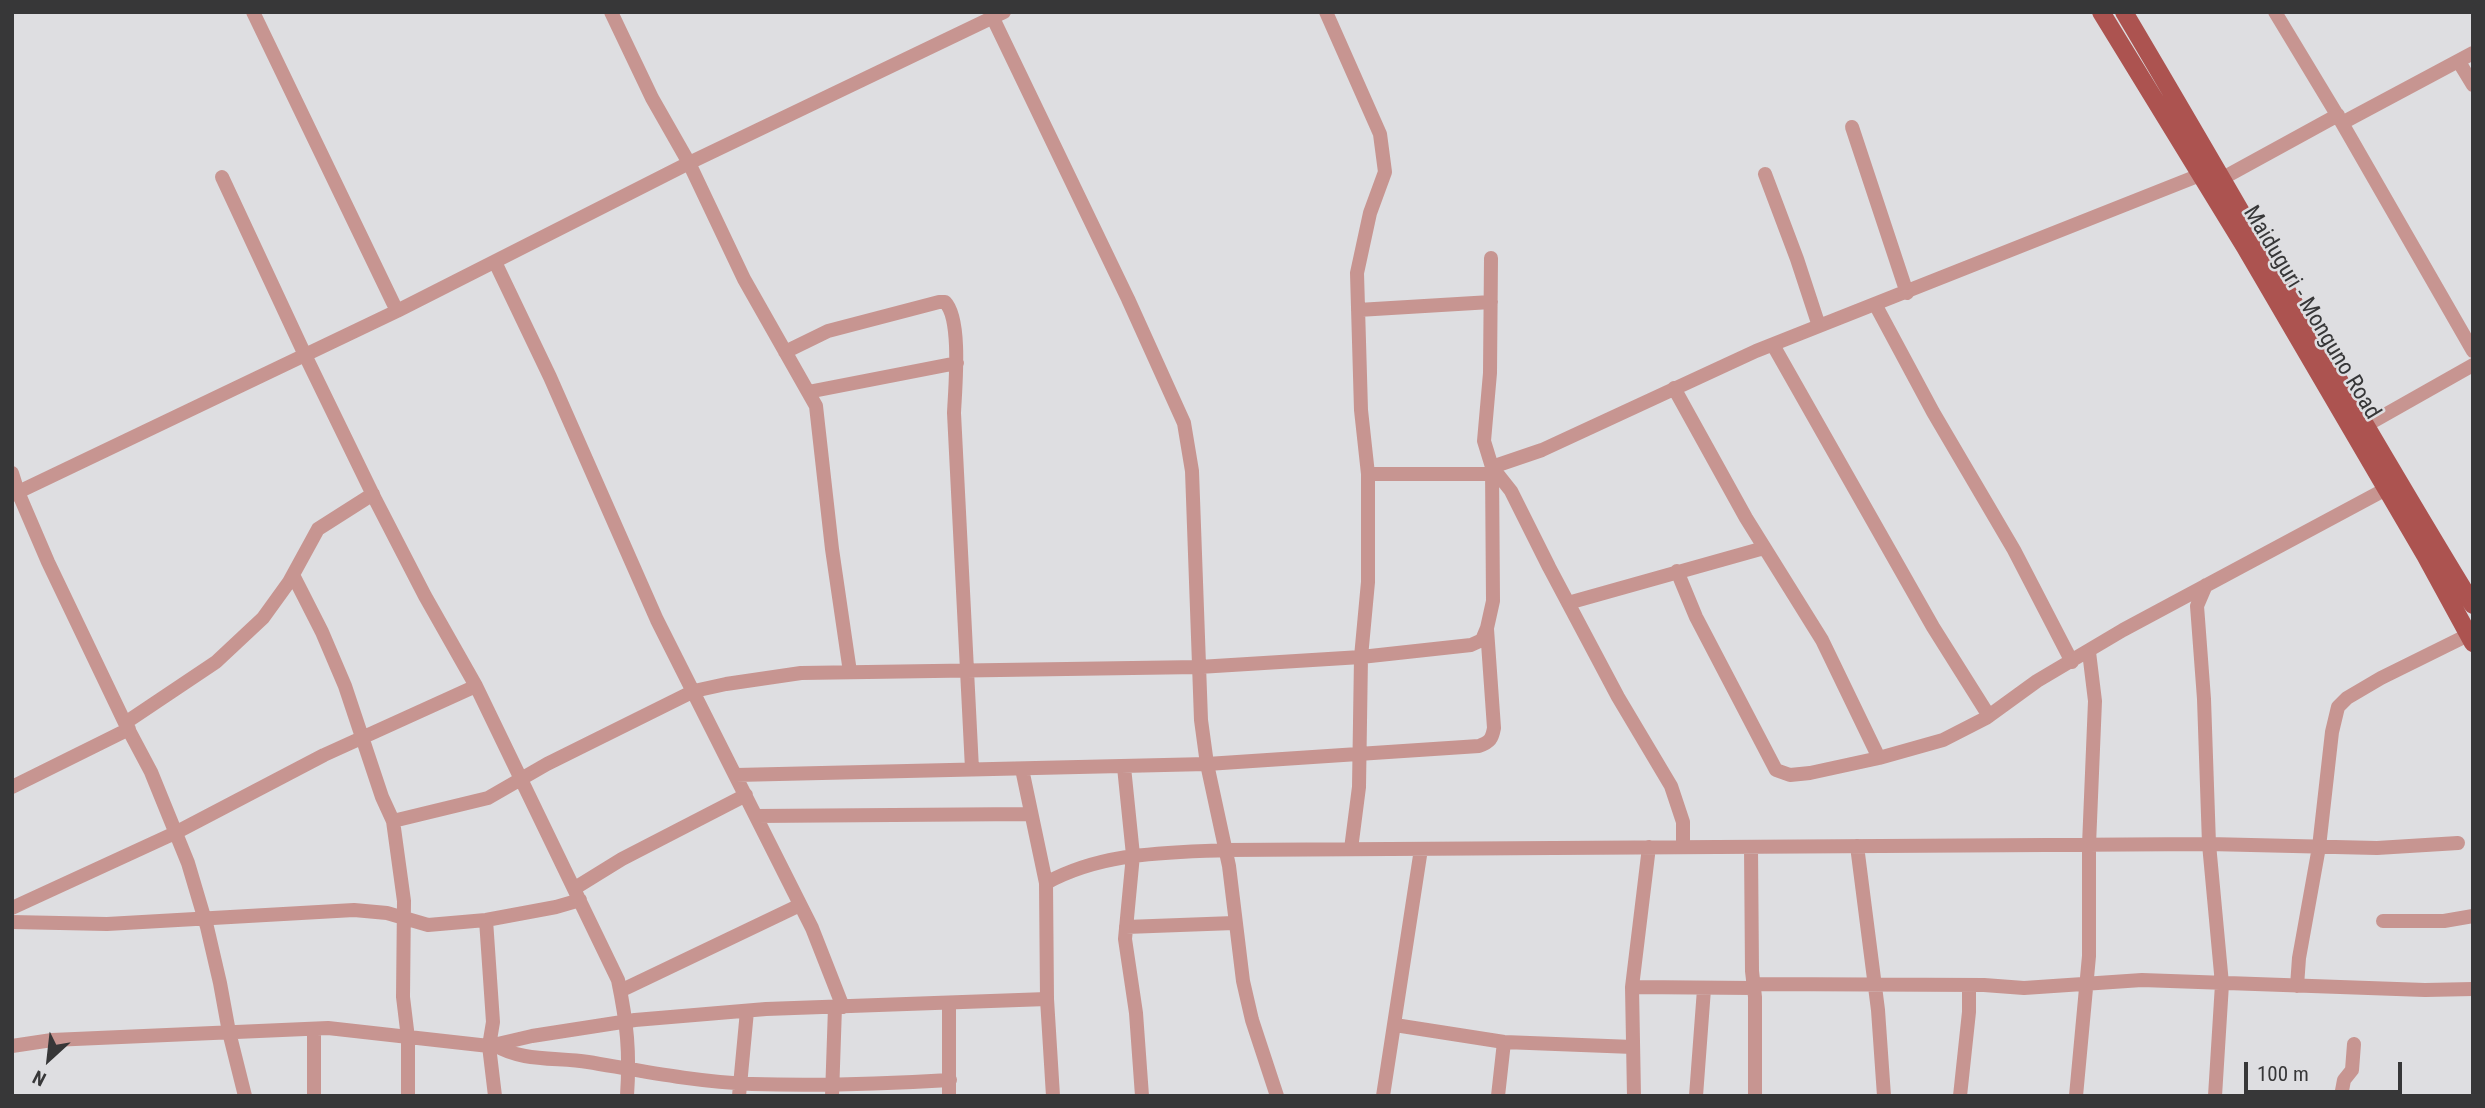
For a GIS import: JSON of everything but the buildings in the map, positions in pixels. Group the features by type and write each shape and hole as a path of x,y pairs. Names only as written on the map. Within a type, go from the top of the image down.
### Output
{"main road":[{"name":"Maiduguri - Monguno Road","path":"2101,12 2359,429 2473,605"},
{"name":"Maiduguri - Monguno Road","path":"2124,12 2223,178 2359,429 2386,489 2470,639"}],"street":[{"path":"253,12 397,311"},
{"path":"611,12 652,98 689,163 744,279 816,407 832,549 850,672"},
{"path":"1326,12 1380,134 1385,172 1370,213 1357,272 1361,410 1368,474 1368,582 1361,657 1359,787 1351,849"},
{"path":"15,493 397,311 689,163 995,14 1184,423 1192,471 1201,720 1207,764 1226,850 1243,981 1252,1020 1277,1096"},
{"path":"2279,14 2473,351"},
{"path":"2223,178 2473,53"},
{"path":"2459,62 2473,85"},
{"path":"1852,127 1907,292"},
{"path":"1765,174 1819,326"},
{"path":"1368,474 1492,471 1773,345 2200,175"},
{"path":"222,177 373,494 425,596 476,686 618,980 627,1021 627,1096"},
{"path":"393,821 488,798 694,691 726,684 802,673 1199,667 1361,657 1471,645 1482,640 1493,601 1492,471 1484,441 1490,373 1492,258"},
{"path":"495,262 550,377 657,620 812,928 839,1007 833,1090"},
{"path":"785,352 828,331 945,302 952,309 957,363 954,414 972,769"},
{"path":"1358,310 1491,302"},
{"path":"1875,304 1933,412 2014,550 2072,662"},
{"path":"1773,345 1927,616 1989,716"},
{"path":"808,392 957,363"},
{"path":"2359,429 2473,365"},
{"path":"1674,388 1764,548 1822,640 1879,758"},
{"path":"1492,471 1511,491 1618,697 1671,786 1683,822 1683,847"},
{"path":"12,472 15,493 151,772 188,863 204,917 246,1096"},
{"path":"1677,571 1696,617 1776,770 1790,775 1810,773 1943,740 1989,716 2037,681 2206,585 2386,489"},
{"path":"12,788 127,726 216,662 263,618 293,575 318,529 373,494"},
{"path":"1568,603 1764,548"},
{"path":"293,575 322,632 393,821 404,918 403,997 408,1038 408,1096"},
{"path":"2206,585 2197,606 2204,699 2209,844 2222,984 2215,1096"},
{"path":"736,775 1207,764 1479,746 1489,743 1494,728 1487,628"},
{"path":"2297,986 2299,958 2319,847 2332,732 2338,707 2347,698 2381,678 2470,639"},
{"path":"2076,1096 2089,956 2089,845 2095,753 2095,701 2089,652"},
{"path":"12,908 175,833 324,755 476,686"},
{"path":"1124,767 1133,855 1125,939 1136,1013 1142,1096"},
{"path":"1022,769 1046,883 1047,999 1053,1096"},
{"path":"12,922 107,924 354,910 387,914 428,925 485,920 556,907 578,894 622,859 746,796"},
{"path":"756,816 1030,814"},
{"path":"1046,883 1070,870 1133,855 1226,850 2209,844 2377,848 2458,843"},
{"path":"1751,846 1755,1096"},
{"path":"1857,846 1875,986 1884,1096"},
{"path":"1634,1096 1632,987 1649,847"},
{"path":"1384,1096 1421,849"},
{"path":"620,991 800,905"},
{"path":"2383,921 2444,921 2473,916"},
{"path":"485,920 493,1022 495,1096"},
{"path":"1126,927 1234,923"},
{"path":"1632,987 2024,988 2142,980 2425,990 2473,989"},
{"path":"1960,1096 1969,1012 1969,986"},
{"path":"1696,1096 1704,989"},
{"path":"12,1046 52,1040 328,1028 492,1046 532,1036 627,1021 747,1011 1047,999"},
{"path":"949,1004 949,1096"},
{"path":"740,1089 747,1011"},
{"path":"1395,1025 1504,1042 1633,1047"},
{"path":"314,1029 314,1096"},
{"path":"1497,1096 1504,1042"},
{"path":"2341,1096 2344,1080 2352,1070 2354,1044"},
{"path":"492,1046 507,1053 587,1062 740,1089 833,1090 950,1080"}]}
